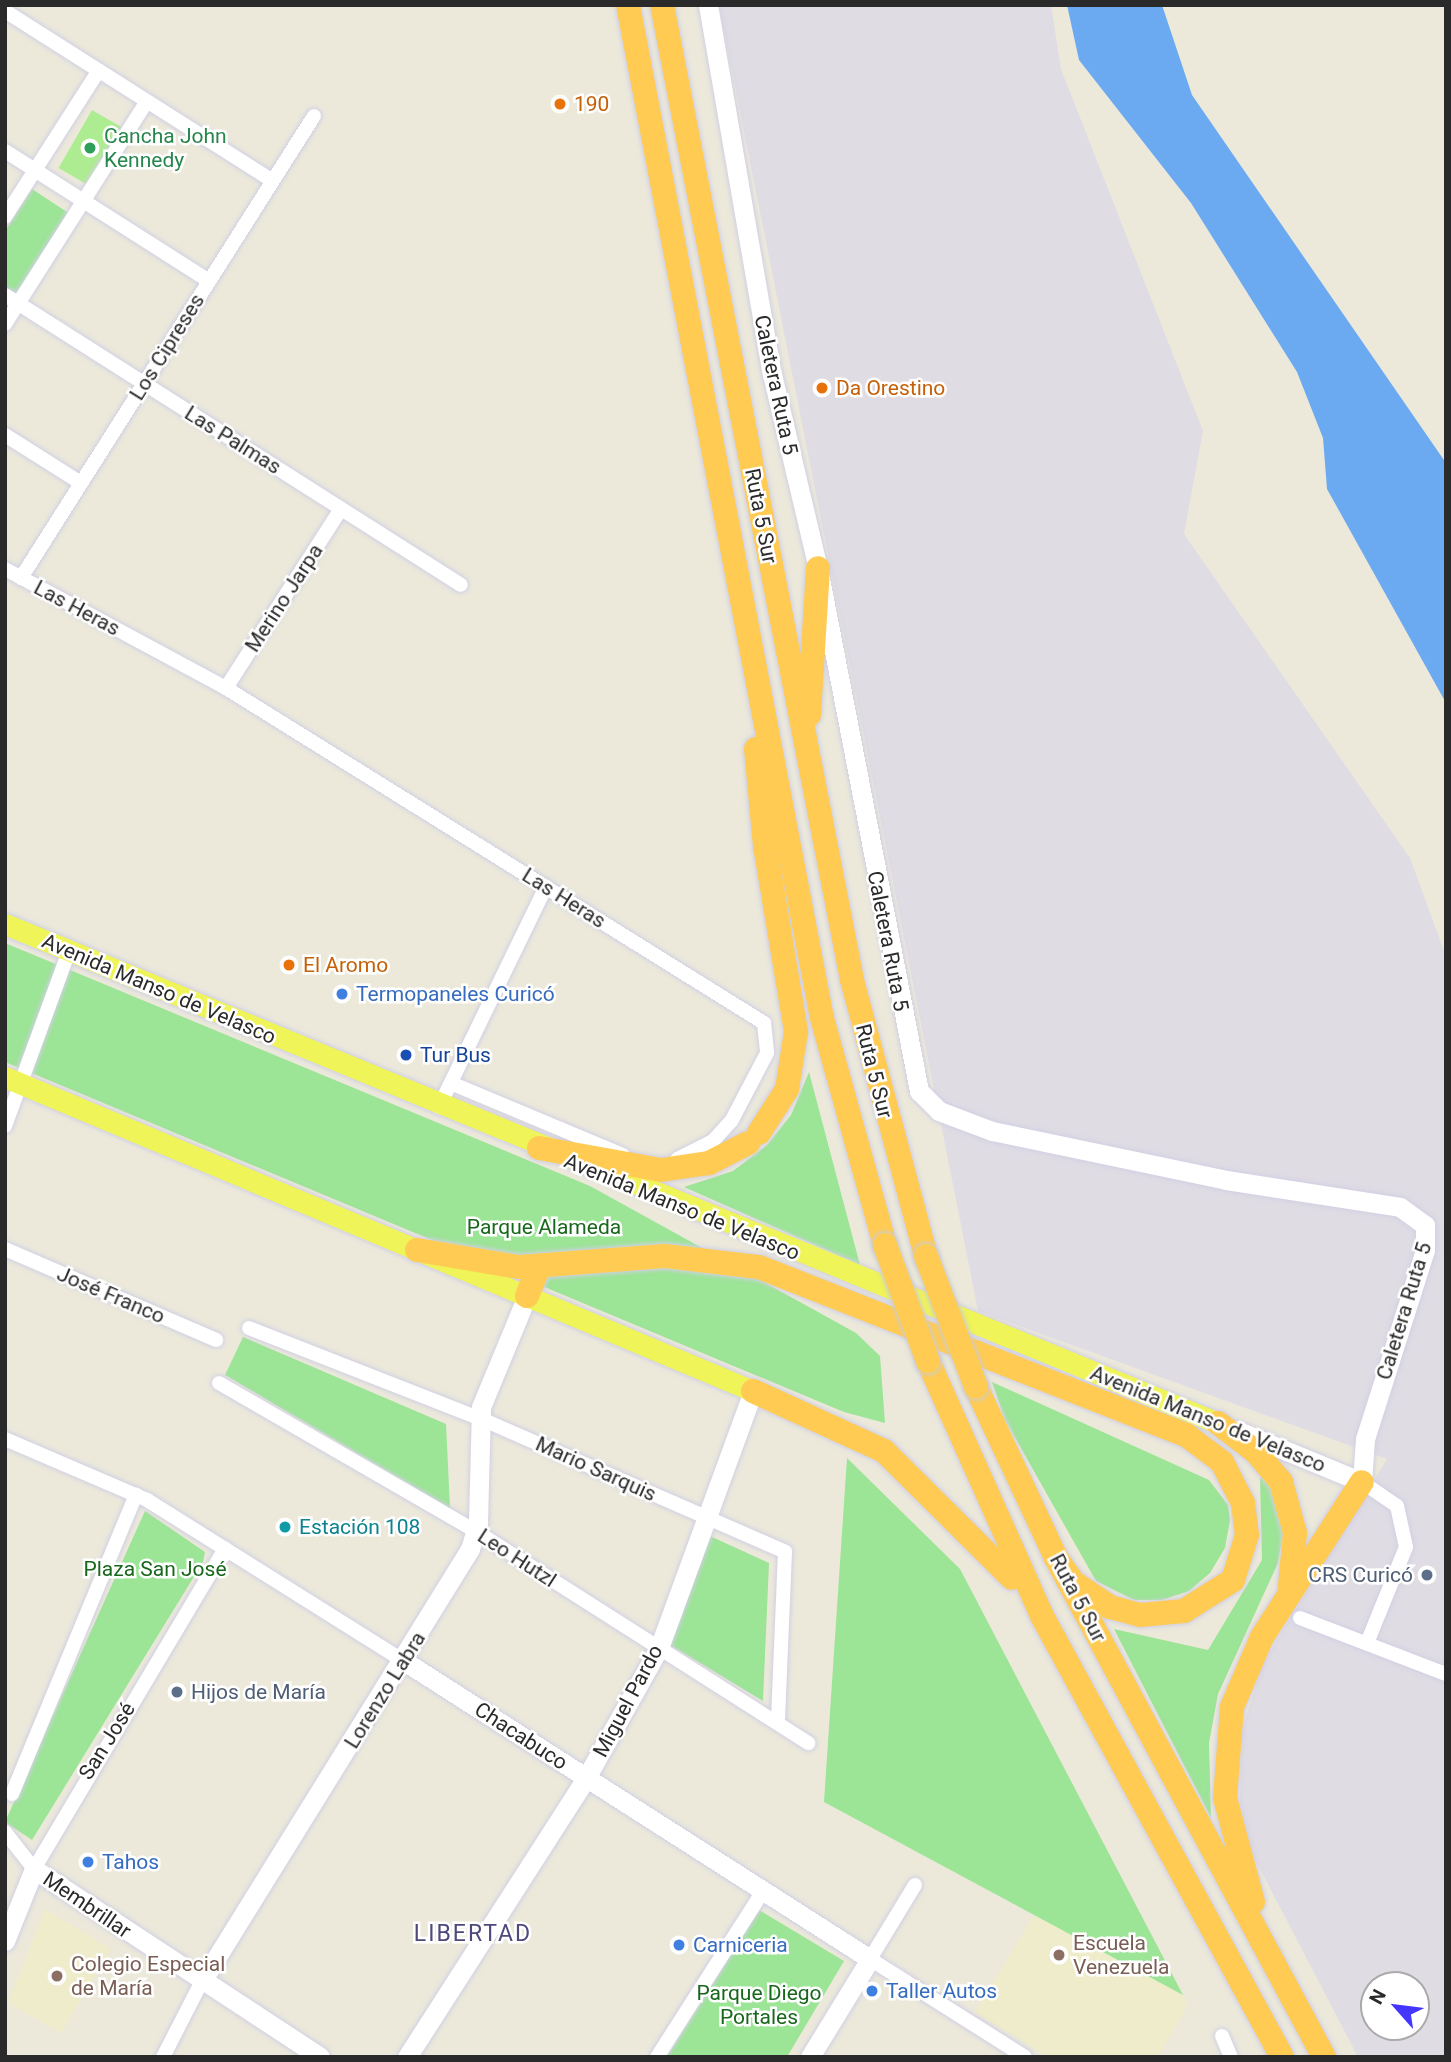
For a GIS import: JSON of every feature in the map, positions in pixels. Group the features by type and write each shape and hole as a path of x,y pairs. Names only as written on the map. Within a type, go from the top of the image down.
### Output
{"highway":[{"name":"Ruta 5 Sur","path":"628,5 825,1029 885,1245 928,1362 1042,1616 1282,2057"},
{"name":"Ruta 5 Sur","path":"662,5 869,1055 926,1255 976,1387 1055,1556 1324,2057"},
{"path":"808,754 818,568"},
{"path":"539,1148 677,1169 709,1163 753,1138 787,1089 796,1032 765,846 748,636"},
{"path":"418,1250 539,1267 665,1256 759,1267 1185,1435 1222,1462 1243,1503 1244,1550 1233,1580 1184,1611 1140,1615 1110,1607 1073,1582 1055,1556"},
{"path":"527,1296 539,1267"},
{"path":"753,1391 884,1451 952,1512 1042,1616"},
{"path":"1218,1423 1265,1461 1286,1493 1295,1533 1294,1607"},
{"path":"1269,1956 1231,1830 1224,1758 1238,1687 1294,1607 1362,1482"}],"main road":[{"name":"Avenida Manso de Velasco","path":"5,924 439,1107 1218,1423"},
{"path":"14,1081 753,1391"}],"street":[{"name":"Caletera Ruta 5","path":"708,5 772,374 818,568 919,1091 939,1111 992,1131 1415,1213 1425,1225 1426,1242 1365,1439 1362,1482"},
{"path":"5,10 273,181"},
{"path":"5,217 99,70"},
{"path":"5,324 147,101"},
{"name":"Los Cipreses","path":"21,578 314,116"},
{"path":"5,151 209,281"},
{"name":"Las Palmas","path":"5,295 461,585"},
{"path":"5,435 81,483"},
{"name":"Merino Jarpa","path":"226,688 341,509"},
{"name":"Las Heras","path":"5,569 226,688 764,1023 767,1053 732,1119 713,1141 676,1159 631,1158 453,1084"},
{"path":"439,1107 453,1084 546,887"},
{"path":"5,1126 14,1081 69,951"},
{"name":"José Franco","path":"5,1249 216,1340"},
{"name":"Lorenzo Labra","path":"163,2057 202,1980 404,1661 477,1532 479,1418 527,1296"},
{"name":"Mario Sarquis","path":"249,1328 479,1418 785,1552 778,1720"},
{"name":"Leo Hutzl","path":"219,1383 477,1532 778,1720 808,1743"},
{"name":"Miguel Pardo","path":"407,2057 586,1778 659,1648 704,1515 753,1391"},
{"name":"Avenida Manso de Velasco","path":"1218,1423 1362,1482"},
{"name":"Chacabuco","path":"5,1439 136,1495 404,1661 1025,2057"},
{"path":"1324,1466 1365,1439"},
{"path":"1362,1482 1397,1506 1406,1547 1367,1643"},
{"path":"12,1794 136,1495"},
{"name":"San José","path":"5,1941 34,1869 225,1549"},
{"path":"1294,1607 1367,1643 1446,1674"},
{"name":"Membrillar","path":"5,1832 34,1869 320,2057"},
{"path":"810,2057 915,1885"},
{"path":"657,2057 763,1891"},
{"path":"1222,2036 1231,2057"}],"shaded area":[{"path":"719,5 1051,5 1061,69 1203,431 1184,534 1410,858 1446,956 1446,2057 1358,2057 1249,1848 1240,1801 1242,1730 1263,1663 1387,1459 978,1311"},
{"name":"Colegio Especial de María","path":"45,1909 111,1949 61,2033 8,2003"},
{"name":"Escuela Venezuela","path":"1034,1915 1183,1995 1188,2004 1158,2057 1048,2057 975,2012"}],"green space":[{"name":"Cancha John Kennedy","path":"92,110 125,129 91,187 58,168"},
{"path":"32,189 70,214 14,299 5,293 5,231"},
{"name":"Parque Alameda","path":"5,943 590,1186 856,1333 880,1356 885,1423 844,1412 5,1062"},
{"path":"809,1072 860,1265 684,1187 733,1171 767,1145 791,1115"},
{"path":"243,1337 446,1424 450,1508 225,1375"},
{"path":"992,1382 1209,1480 1228,1505 1230,1520 1225,1548 1210,1573 1189,1591 1162,1600 1134,1600 1096,1581 1005,1420"},
{"path":"847,1458 960,1569 1183,1995 824,1802"},
{"path":"1260,1478 1270,1480 1287,1512 1278,1563 1218,1694 1209,1743 1211,1818 1114,1629 1208,1650 1262,1560"},
{"name":"Plaza San José","path":"145,1511 205,1552 203,1562 32,1840 5,1822"},
{"path":"710,1536 769,1563 763,1701 670,1645"},
{"name":"Parque Diego Portales","path":"759,1910 844,1961 787,2057 667,2057"}],"water":[{"path":"1067,5 1162,5 1192,95 1446,463 1446,703 1327,489 1323,438 1297,372 1191,203 1079,60"}],"place":[{"name":"190","path":"560,104"},
{"name":"Cancha John Kennedy","path":"90,148"},
{"name":"Da Orestino","path":"822,388"},
{"name":"El Aromo","path":"289,965"},
{"name":"Termopaneles Curicó","path":"342,994"},
{"name":"Tur Bus","path":"406,1055"},
{"name":"Estación 108","path":"285,1527"},
{"name":"CRS Curicó","path":"1427,1575"},
{"name":"Hijos de María","path":"177,1692"},
{"name":"Tahos","path":"88,1862"},
{"name":"Carniceria","path":"679,1945"},
{"name":"Escuela Venezuela","path":"1059,1955"},
{"name":"Colegio Especial de María","path":"57,1976"},
{"name":"Taller Autos","path":"872,1991"}],"district":[{"name":"LIBERTAD","path":"473,1934"}]}
